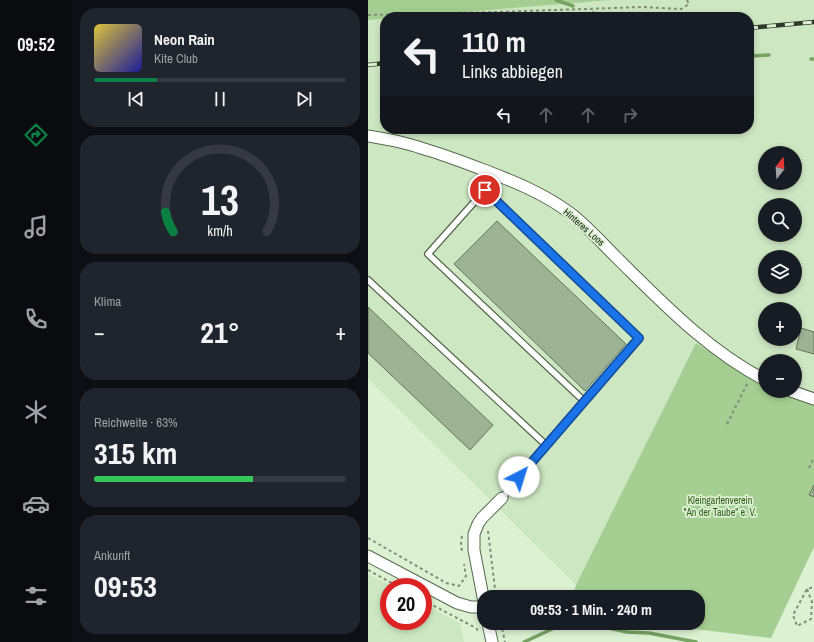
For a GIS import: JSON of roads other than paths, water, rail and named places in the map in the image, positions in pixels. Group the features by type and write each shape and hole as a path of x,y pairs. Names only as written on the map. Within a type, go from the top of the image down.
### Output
{"street":[{"name":"Hinteres Loos","path":"368,136 413,145 454,158 518,183 556,204 578,220 695,332 729,359 758,376"},
{"path":"802,395 814,399"},
{"path":"482,590 474,550 474,534 478,524 502,498"},
{"path":"368,556 457,603 477,607"},
{"path":"490,630 492,641"}],"lane":[{"path":"502,498 584,400 639,338 485,190 428,254 584,400"},
{"path":"368,280 546,446"}],"waterway":[{"path":"556,0 573,6"},
{"path":"754,56 769,55"},
{"path":"524,642 550,630"},
{"path":"618,630 649,633 696,642"}],"railway":[{"path":"754,28 814,22"},
{"path":"368,65 380,64"}],"park label":[{"name":"Kleingartenverein \"An der Taube\" e. V.","path":"720,506"}]}
